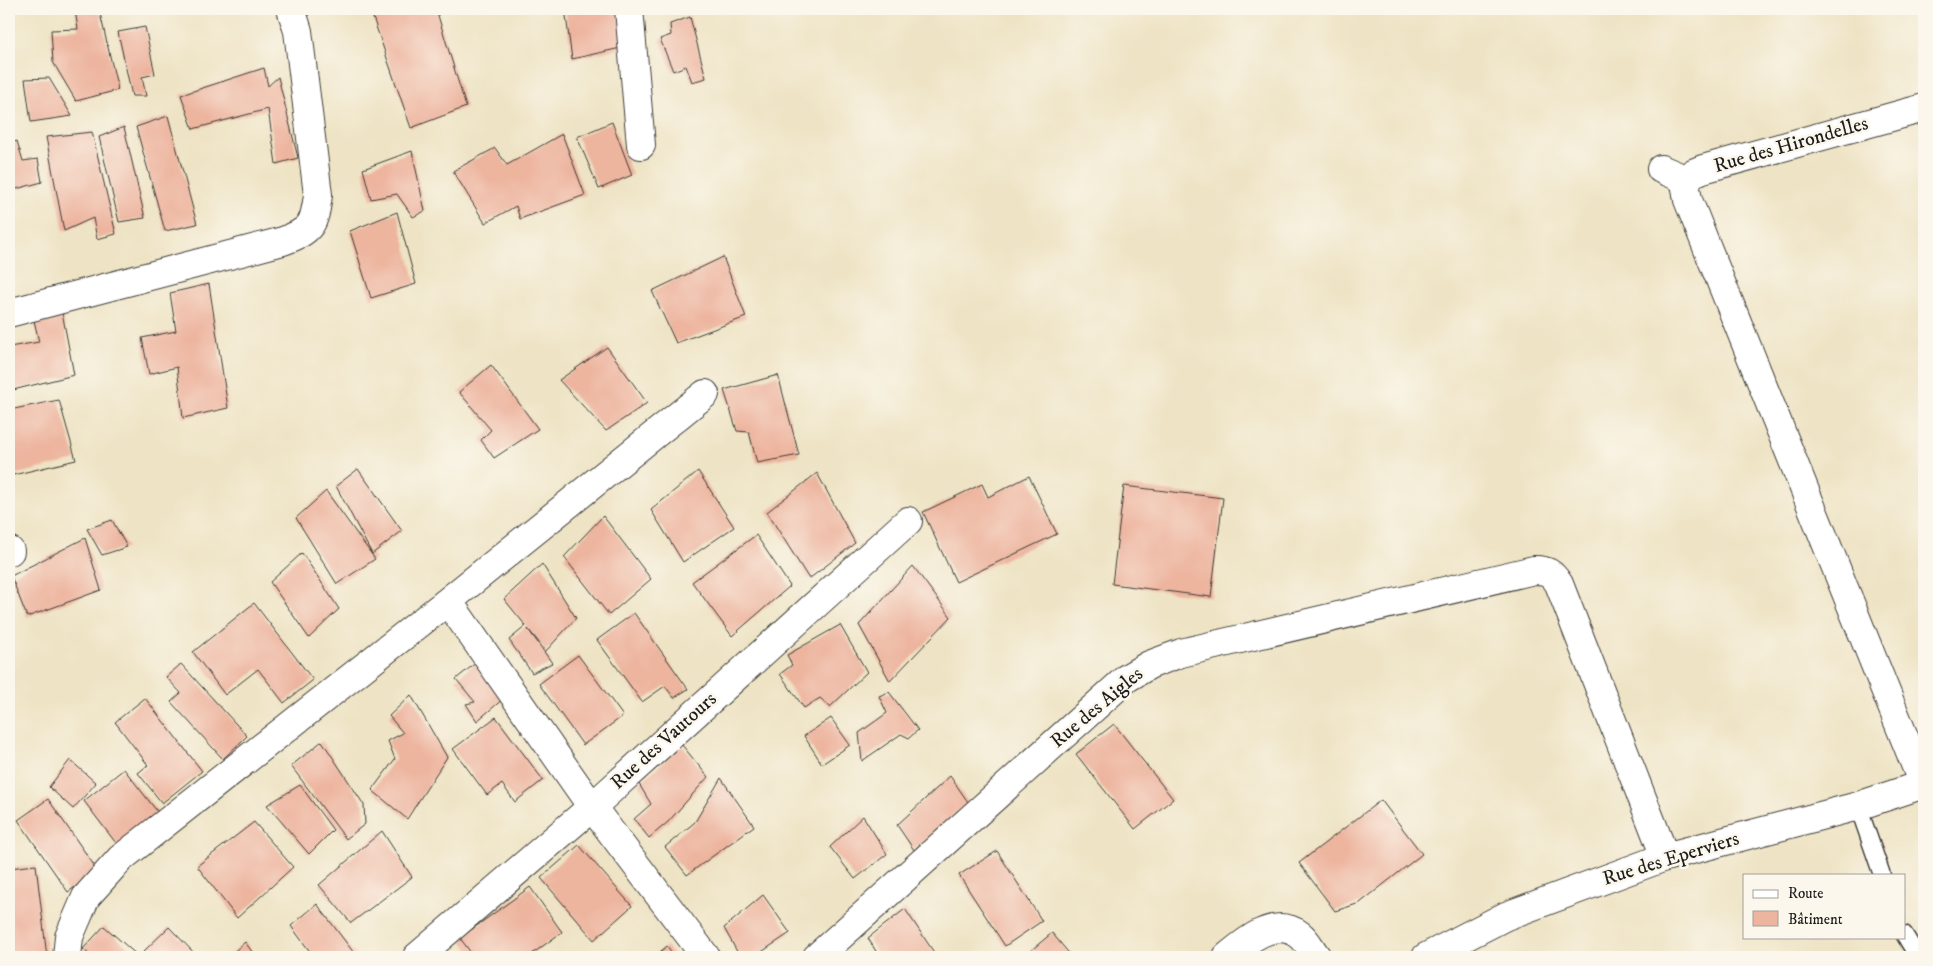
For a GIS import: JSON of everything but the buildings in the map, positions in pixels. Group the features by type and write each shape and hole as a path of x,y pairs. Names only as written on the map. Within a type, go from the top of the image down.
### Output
{"street":[{"path":"9,313 283,241 297,236 309,228 316,214 318,195 298,31 291,9"},
{"path":"629,9 641,146"},
{"name":"Rue des Hirondelles","path":"1661,169 1687,180 1693,173 1703,169 1924,108"},
{"path":"1687,180 1688,200 1923,784"},
{"path":"67,957 69,937 86,897 120,859 448,601 705,394"},
{"name":"Rue des Vautours","path":"417,957 592,807 908,521"},
{"name":"Rue des Aigles","path":"817,957 1127,678 1149,665 1181,653 1534,570 1544,570 1553,574 1559,584 1665,857"},
{"path":"448,601 592,807 706,957"},
{"name":"Rue des Eperviers","path":"1426,957 1506,916 1665,857 1858,806 1923,784"},
{"path":"1227,957 1244,942 1264,931 1284,928 1300,935 1317,957"}],"lane":[{"path":"1858,806 1882,874"},
{"path":"1906,937 1918,957"}]}
